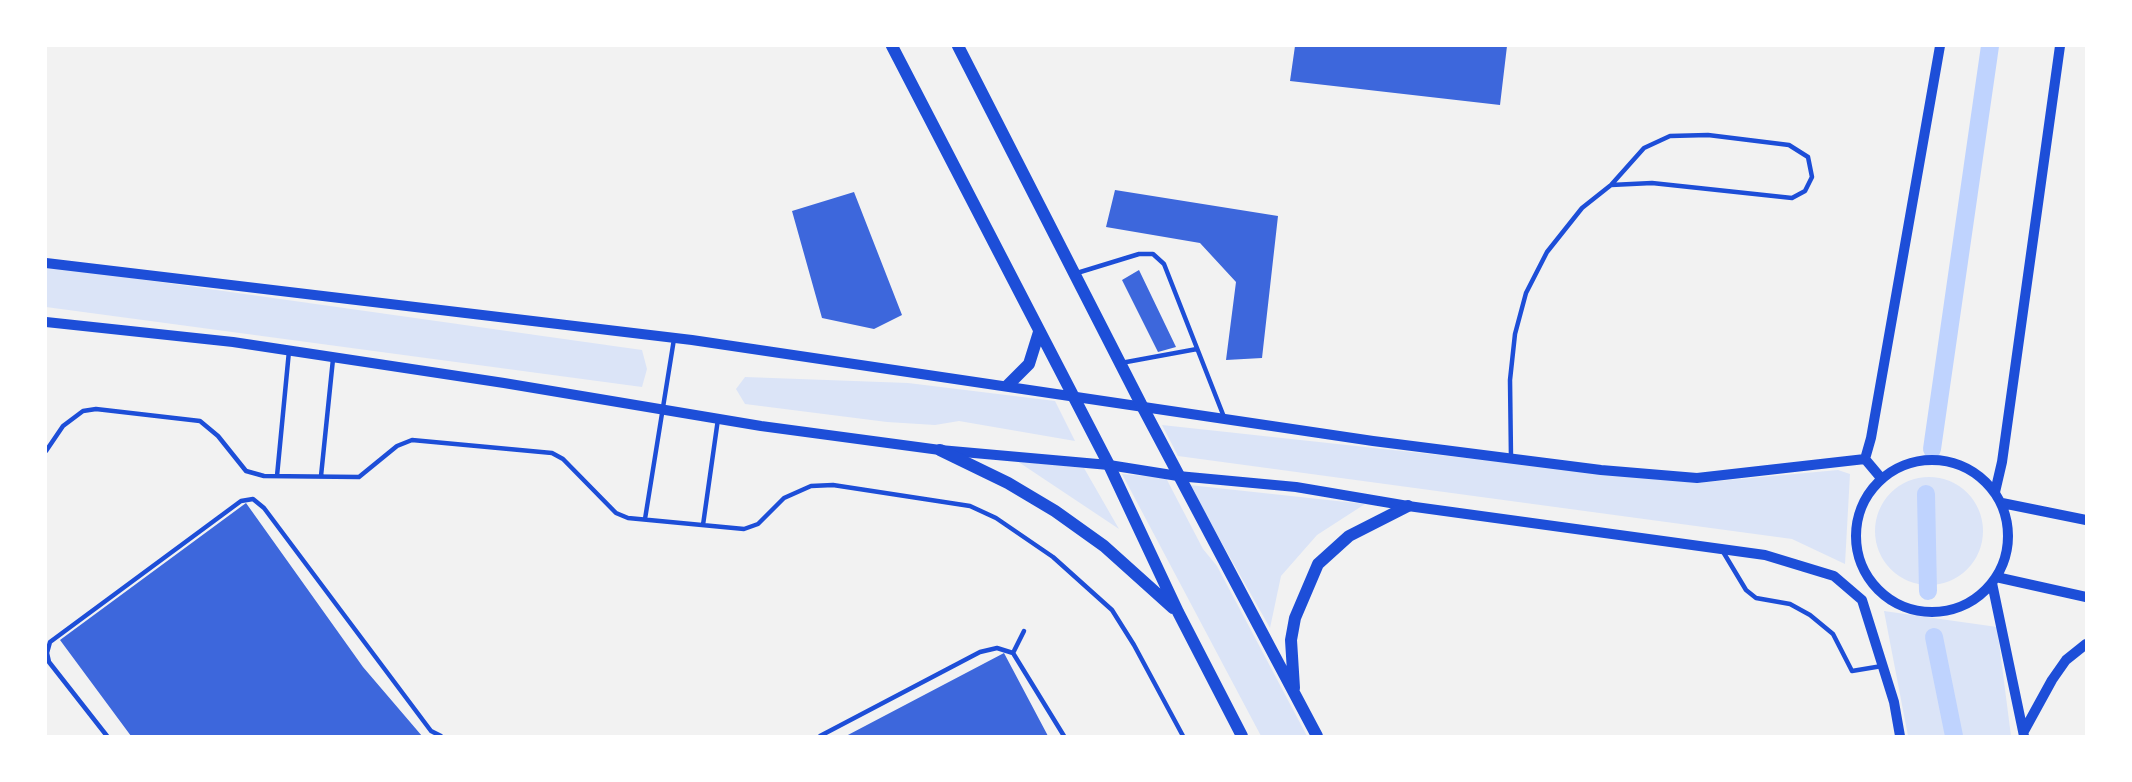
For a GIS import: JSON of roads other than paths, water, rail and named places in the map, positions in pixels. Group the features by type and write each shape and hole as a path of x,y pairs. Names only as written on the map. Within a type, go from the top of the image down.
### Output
{"main road":[{"path":"892,46 1109,465 1178,612 1242,737"},
{"path":"958,46 1178,476 1317,737"},
{"path":"1008,385 1029,364 1039,332"},
{"path":"940,450 1008,483 1055,510 1104,546 1178,612"},
{"path":"1294,692 1292,640 1295,618 1318,564 1349,536 1408,506"}],"street":[{"path":"1865,459 1871,438 1940,46"},
{"path":"1995,492 2002,462 2060,46"},
{"path":"46,263 674,338 1141,404 1373,441 1511,458 1697,478 1865,459"},
{"path":"46,322 334,357 940,450 1109,465 1178,476 1296,487 1408,506 1765,555 1834,576 1862,600 1895,702 1900,737"},
{"path":"1865,459 1881,478"},
{"path":"1929,459 1954,462 1978,474 1995,492 2002,503 2008,528 2007,553 1994,580 1976,598 1956,609 1934,612 1911,610 1891,601 1873,586 1859,560 1855,531 1859,511 1868,493 1881,478 1903,464 1929,459"},
{"path":"2002,503 2087,520"},
{"path":"1994,580 2087,597"},
{"path":"1994,580 2024,734"},
{"path":"1862,600 1873,586"},
{"path":"2024,734 2052,680 2066,660 2087,644"}],"lane":[{"path":"1511,458 1510,380 1515,334 1526,293 1547,252 1582,208 1611,185 1644,148 1670,136 1708,135 1789,145 1808,157 1812,177 1805,191 1792,198 1653,183 1611,185"},
{"path":"1074,274 1139,254 1153,254 1164,264 1224,418"},
{"path":"645,519 674,338"},
{"path":"1120,364 1197,349"},
{"path":"277,476 289,351"},
{"path":"321,476 334,357"},
{"path":"46,451 63,426 83,411 96,409 200,421 208,425 246,471 277,476 359,477 397,446 412,440 552,453 564,459 616,513 628,518 744,529 758,524 784,498 811,486 833,485 955,503 996,518 1053,557 1112,610 1134,645 1183,737"},
{"path":"703,525 718,418"},
{"path":"107,737 49,662 47,653 50,642 241,501 253,499 264,508 431,732 441,737"},
{"path":"1721,550 1746,590 1756,598 1790,604 1810,615 1833,635 1852,671 1883,666"},
{"path":"1013,653 1024,631"},
{"path":"820,737 980,652 997,648 1013,653 1063,737"}],"waterway":[{"path":"1932,449 1990,46"},
{"path":"1926,494 1928,591"},
{"path":"1934,637 1954,736"}]}
